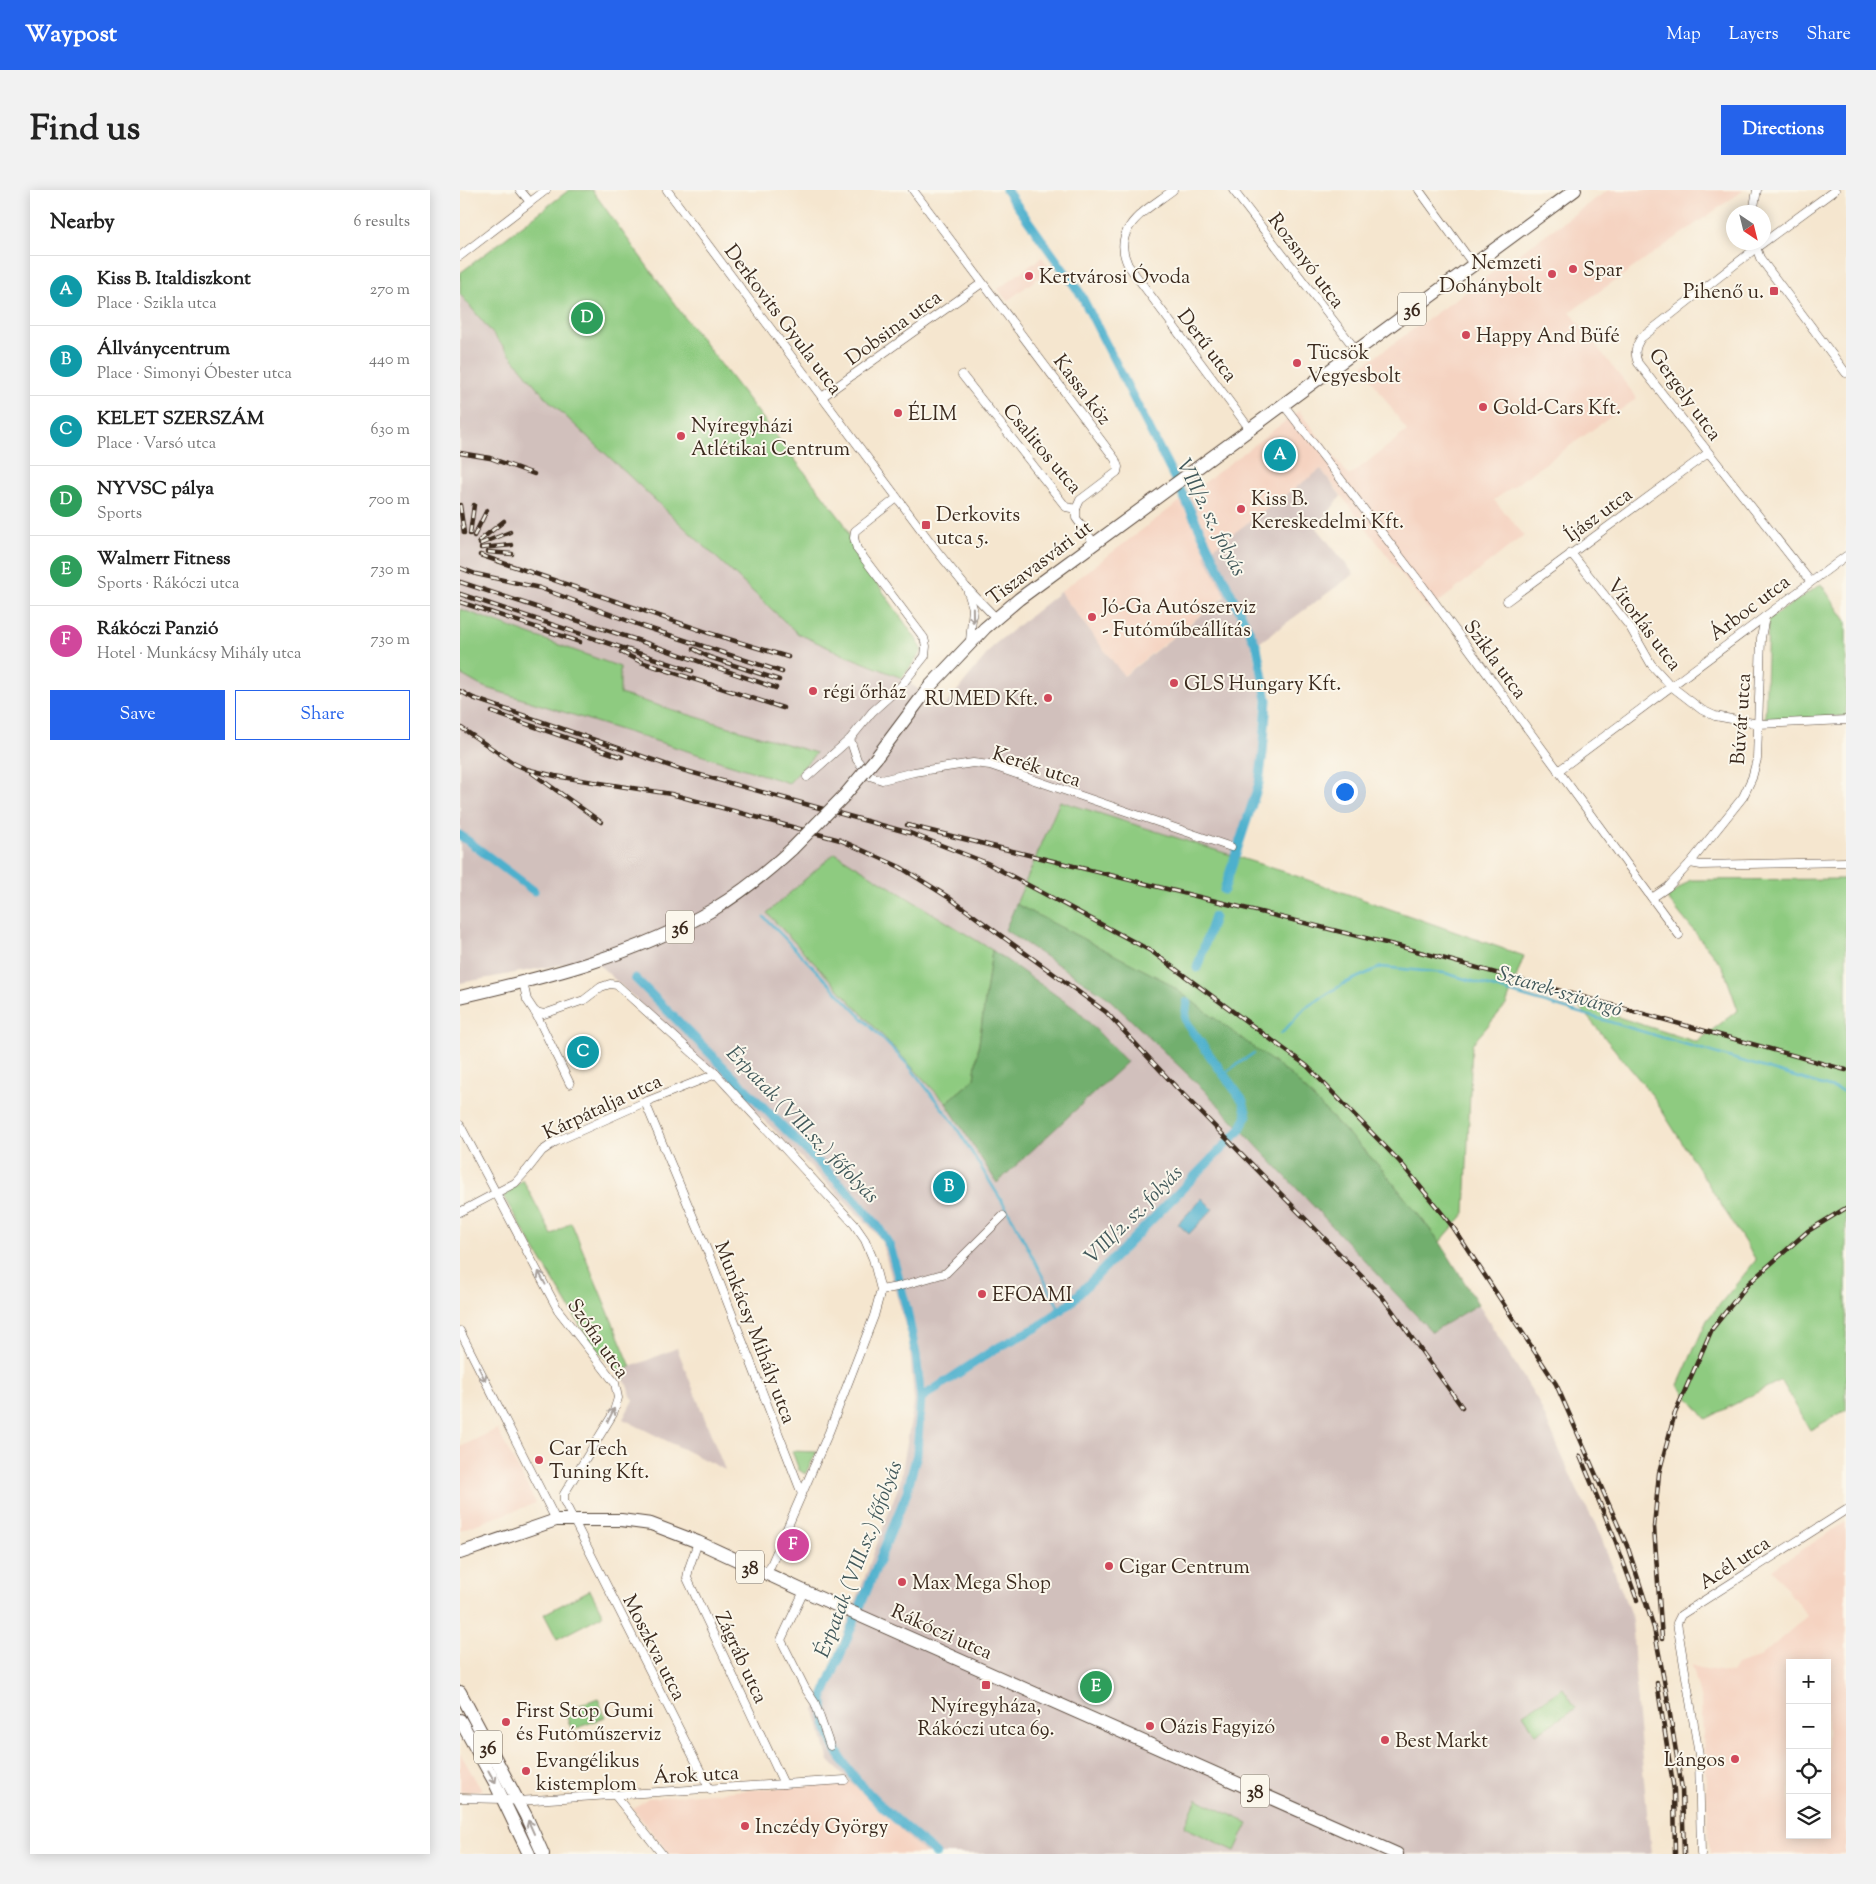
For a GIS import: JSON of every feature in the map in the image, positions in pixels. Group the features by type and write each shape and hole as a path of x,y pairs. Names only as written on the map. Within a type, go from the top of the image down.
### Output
{"main road":[{"name":"Tiszavasvári út","path":"523,982 552,975 623,952 714,909 741,891 792,849 844,796 876,758 930,686 996,618 1176,482 1575,190"},
{"name":"36","path":"460,997 523,982"},
{"name":"Rákóczi utca","path":"460,1553 556,1520 621,1520 651,1524 698,1542 804,1591 1397,1854"},
{"name":"36","path":"460,1692 544,1854"},
{"name":"36","path":"460,1720 503,1799 529,1854"}],"street":[{"path":"520,190 530,202"},
{"path":"460,256 546,190"},
{"name":"Derkovits Gyula utca","path":"667,190 897,498 966,587 996,618"},
{"path":"913,190 982,283"},
{"name":"Derű utca","path":"1173,190 1133,221 1122,243 1123,254 1128,265 1250,428"},
{"name":"Rozsnyó utca","path":"1233,190 1356,350"},
{"path":"1418,190 1473,264"},
{"path":"1754,205 1757,190"},
{"path":"1771,234 1835,190"},
{"name":"Gergely utca","path":"1749,250 1641,338 1636,345 1635,356 1638,363 1810,581"},
{"path":"1757,250 1760,258 1846,373"},
{"name":"Dobsina utca","path":"822,398 982,283"},
{"name":"Kassa köz","path":"982,283 1115,459 1118,467 1117,472 1080,500 1076,509"},
{"name":"Csalitos utca","path":"962,375 1066,507 1076,509 1076,518 1094,543"},
{"name":"Szikla utca","path":"1284,404 1422,586 1679,935"},
{"name":"Íjász utca","path":"1507,601 1708,452"},
{"path":"807,777 850,739 872,712 901,686 925,656 926,646 924,638 857,549 854,538 855,531 897,498"},
{"name":"Vitorlás utca","path":"1571,553 1630,627 1652,664 1671,686 1702,710 1714,716 1759,724 1846,720"},
{"name":"Árboc utca","path":"1558,771 1810,581 1846,556"},
{"name":"Derkovits Gyula utca","path":"966,587 973,608 970,643"},
{"name":"Búvár utca","path":"1652,898 1668,887 1690,863 1742,797 1752,778 1757,758 1761,638 1764,617"},
{"name":"Kerék utca","path":"850,739 857,760 870,776 882,780 914,772 973,763 990,765 1231,846"},
{"path":"1690,863 1701,866 1846,862"},
{"path":"523,982 527,1000 535,1012 570,1084"},
{"path":"535,1012 544,1014 584,1000 601,987 610,984 617,985 716,1074 854,1224 865,1240 873,1260 881,1290 874,1316 829,1432 767,1574"},
{"name":"Kárpátalja utca","path":"460,1212 515,1183 542,1151 555,1142 645,1102 716,1074"},
{"name":"Munkácsy Mihály utca","path":"645,1102 709,1255 802,1494"},
{"name":"Szófia utca","path":"460,1125 558,1310 616,1383 618,1398 613,1414 564,1494 564,1501"},
{"path":"881,1290 946,1273 1004,1216"},
{"path":"460,1331 542,1496 549,1504 556,1520"},
{"path":"549,1504 564,1501 572,1519"},
{"name":"Acél utca","path":"1701,1854 1699,1756 1677,1623 1681,1615 1846,1510"},
{"name":"Moszkva utca","path":"572,1519 710,1790"},
{"name":"Zágráb utca","path":"698,1542 691,1559 687,1578 784,1784"},
{"path":"804,1591 781,1640 783,1648 815,1703 830,1746"},
{"name":"Árok utca","path":"460,1798 518,1801 845,1780"},
{"path":"614,1794 662,1854"}],"shaded area":[{"path":"1608,190 1744,190 1570,312 1637,398 1494,500 1524,535 1429,610 1321,469 1225,595 1123,676 1060,592 1299,411 1349,476 1407,431 1362,366"},
{"name":"Kertvárosi Óvoda","path":"1042,257 1050,269 1007,301 998,289"},
{"path":"460,294 545,397 842,654 902,678 944,707 995,644 1060,592 1124,676 1225,596 1204,555 1321,469 1341,496 1317,528 1354,574 1252,648 1262,696 1257,784 1231,855 1060,801 1005,930 1107,997 1205,1091 1432,1332 1478,1304 1537,1399 1577,1490 1598,1529 1632,1618 1637,1706 1651,1854 925,1854 829,1761 815,1711 900,1482 914,1402 909,1340 881,1240 771,1127 593,959 460,983"},
{"path":"677,1348 725,1470 623,1419 633,1400 621,1371"},
{"path":"497,1429 536,1503 460,1530 460,1447"},
{"path":"1846,1522 1846,1854 1710,1854 1701,1700 1692,1665 1731,1673 1736,1665 1759,1658 1807,1616 1772,1569"},
{"path":"460,1753 482,1791 460,1792"},
{"path":"851,1782 925,1854 670,1854 633,1809 648,1798"}],"green space":[{"name":"Nyíregyházi Atlétikai Centrum","path":"569,190 592,190 682,314 844,523 854,550 916,639 922,651 902,678 842,654 797,633 545,397 460,294 460,273"},
{"path":"1821,584 1846,621 1846,716 1765,720 1768,620"},
{"path":"460,609 620,667 620,694 816,753 789,783 481,686 460,674"},
{"path":"1060,801 1285,872 1524,956 1506,1005 1472,1044 1465,1213 1440,1242 1381,1168 1292,1076 1016,904"},
{"path":"835,853 992,950 974,1079 946,1103 767,913"},
{"path":"1846,879 1846,1410 1810,1430 1781,1380 1706,1419 1678,1385 1707,1320 1756,1260 1652,1095 1577,1004 1697,1042 1738,1010 1723,967 1667,898 1690,880"},
{"path":"1016,904 1165,981 1292,1076 1381,1168 1440,1242 1478,1304 1432,1332 1205,1091 1107,997 1005,930"},
{"path":"992,950 1077,1010 1127,1062 997,1183 946,1103 974,1079"},
{"path":"523,1180 552,1235 571,1222 631,1367 621,1371 625,1380 590,1342 503,1196"},
{"path":"792,1451 817,1452 805,1474 799,1470"},
{"path":"590,1590 603,1615 557,1639 544,1614"},
{"path":"1563,1688 1576,1708 1536,1734 1523,1714"},
{"path":"598,1698 605,1717 572,1730 564,1711"},
{"path":"1197,1799 1248,1823 1235,1851 1184,1827"}],"water":[{"path":"1202,1198 1213,1209 1189,1234 1178,1224"}],"waterway":[{"name":"VIII/2. sz. folyás","path":"1006,190 1080,293 1185,499 1257,647 1267,700 1259,783 1224,890"},
{"name":"Érpatak (VIII.sz.) főfolyás","path":"460,835 534,891"},
{"path":"764,917 909,1066 953,1122 1014,1221 1060,1310"},
{"name":"VIII/2. sz. folyás","path":"1197,968 1214,917"},
{"name":"Sztarek-szivárgó","path":"1281,1034 1305,1008 1343,984 1381,967 1445,973 1846,1092"},
{"name":"Érpatak (VIII.sz.) főfolyás","path":"635,978 853,1197 877,1225 890,1246 907,1310 916,1355 921,1398 917,1454 906,1495 823,1697 826,1722 834,1745 846,1766 880,1804 936,1854"},
{"name":"VIII/2. sz. folyás","path":"921,1398 995,1349 1038,1327 1070,1303 1239,1131 1247,1116 1243,1101 1187,1024 1185,1018 1187,1002"},
{"name":"Sztarek-szivárgó","path":"1223,1074 1254,1053"}],"railway":[{"path":"460,453 490,458 534,474"},
{"path":"460,505 464,533"},
{"path":"470,534 474,505"},
{"path":"474,536 487,510"},
{"path":"479,541 504,521"},
{"path":"480,544 510,532"},
{"path":"481,548 512,545"},
{"path":"488,552 512,554"},
{"path":"480,555 709,633 788,657"},
{"path":"460,568 476,574 540,588 642,626 782,672"},
{"path":"460,582 776,688"},
{"path":"460,594 692,671"},
{"path":"460,602 580,642"},
{"path":"694,649 709,657 779,680"},
{"path":"621,652 641,662 783,708"},
{"path":"460,691 473,698 679,769 910,833 987,863 1151,951 1307,1066 1400,1162 1453,1227 1556,1384 1628,1548 1654,1628 1682,1789 1684,1854"},
{"path":"492,712 622,757"},
{"path":"460,727 515,764 526,769 555,776 671,794 840,840 900,867 948,897 1106,1012 1176,1087 1383,1298 1462,1407"},
{"path":"532,773 601,822"},
{"path":"907,825 1402,947 1846,1070"},
{"path":"1662,1639 1654,1527 1659,1473 1675,1413 1712,1329 1749,1283 1808,1231 1846,1208"},
{"path":"1580,1456 1616,1542 1637,1600"},
{"path":"1657,1683 1674,1790 1675,1854"}],"place":[{"name":"Spar","path":"1573,269"},
{"name":"Nemzeti Dohánybolt","path":"1552,274"},
{"name":"Kertvárosi Óvoda","path":"1029,276"},
{"name":"Pihenő u.","path":"1774,291"},
{"name":"NYVSC pálya","path":"587,318"},
{"name":"Happy And Büfé","path":"1466,335"},
{"name":"Tücsök Vegyesbolt","path":"1297,363"},
{"name":"Gold-Cars Kft.","path":"1483,407"},
{"name":"ÉLIM","path":"898,413"},
{"name":"Nyíregyházi Atlétikai Centrum","path":"681,436"},
{"name":"Kiss B. Italdiszkont","path":"1280,455"},
{"name":"Kiss B. Kereskedelmi Kft.","path":"1241,509"},
{"name":"Derkovits utca 5.","path":"926,525"},
{"name":"Jó-Ga Autószerviz - Futóműbeállítás","path":"1092,617"},
{"name":"GLS Hungary Kft.","path":"1174,683"},
{"name":"régi őrház","path":"813,691"},
{"name":"RUMED Kft.","path":"1048,698"},
{"name":"KELET SZERSZÁM","path":"583,1052"},
{"name":"Állványcentrum","path":"949,1187"},
{"name":"EFOAMI","path":"982,1294"},
{"name":"Car Tech Tuning Kft.","path":"539,1460"},
{"name":"Rákóczi Panzió","path":"793,1545"},
{"name":"Cigar Centrum","path":"1109,1566"},
{"name":"Max Mega Shop","path":"902,1582"},
{"name":"Nyíregyháza, Rákóczi utca 69.","path":"986,1685"},
{"name":"Walmerr Fitness","path":"1096,1687"},
{"name":"First Stop Gumi és Futóműszerviz","path":"506,1722"},
{"name":"Oázis Fagyizó","path":"1150,1726"},
{"name":"Best Markt","path":"1385,1740"},
{"name":"Lángos","path":"1735,1759"},
{"name":"Evangélikus kistemplom","path":"526,1771"},
{"name":"Inczédy György","path":"745,1826"}]}
